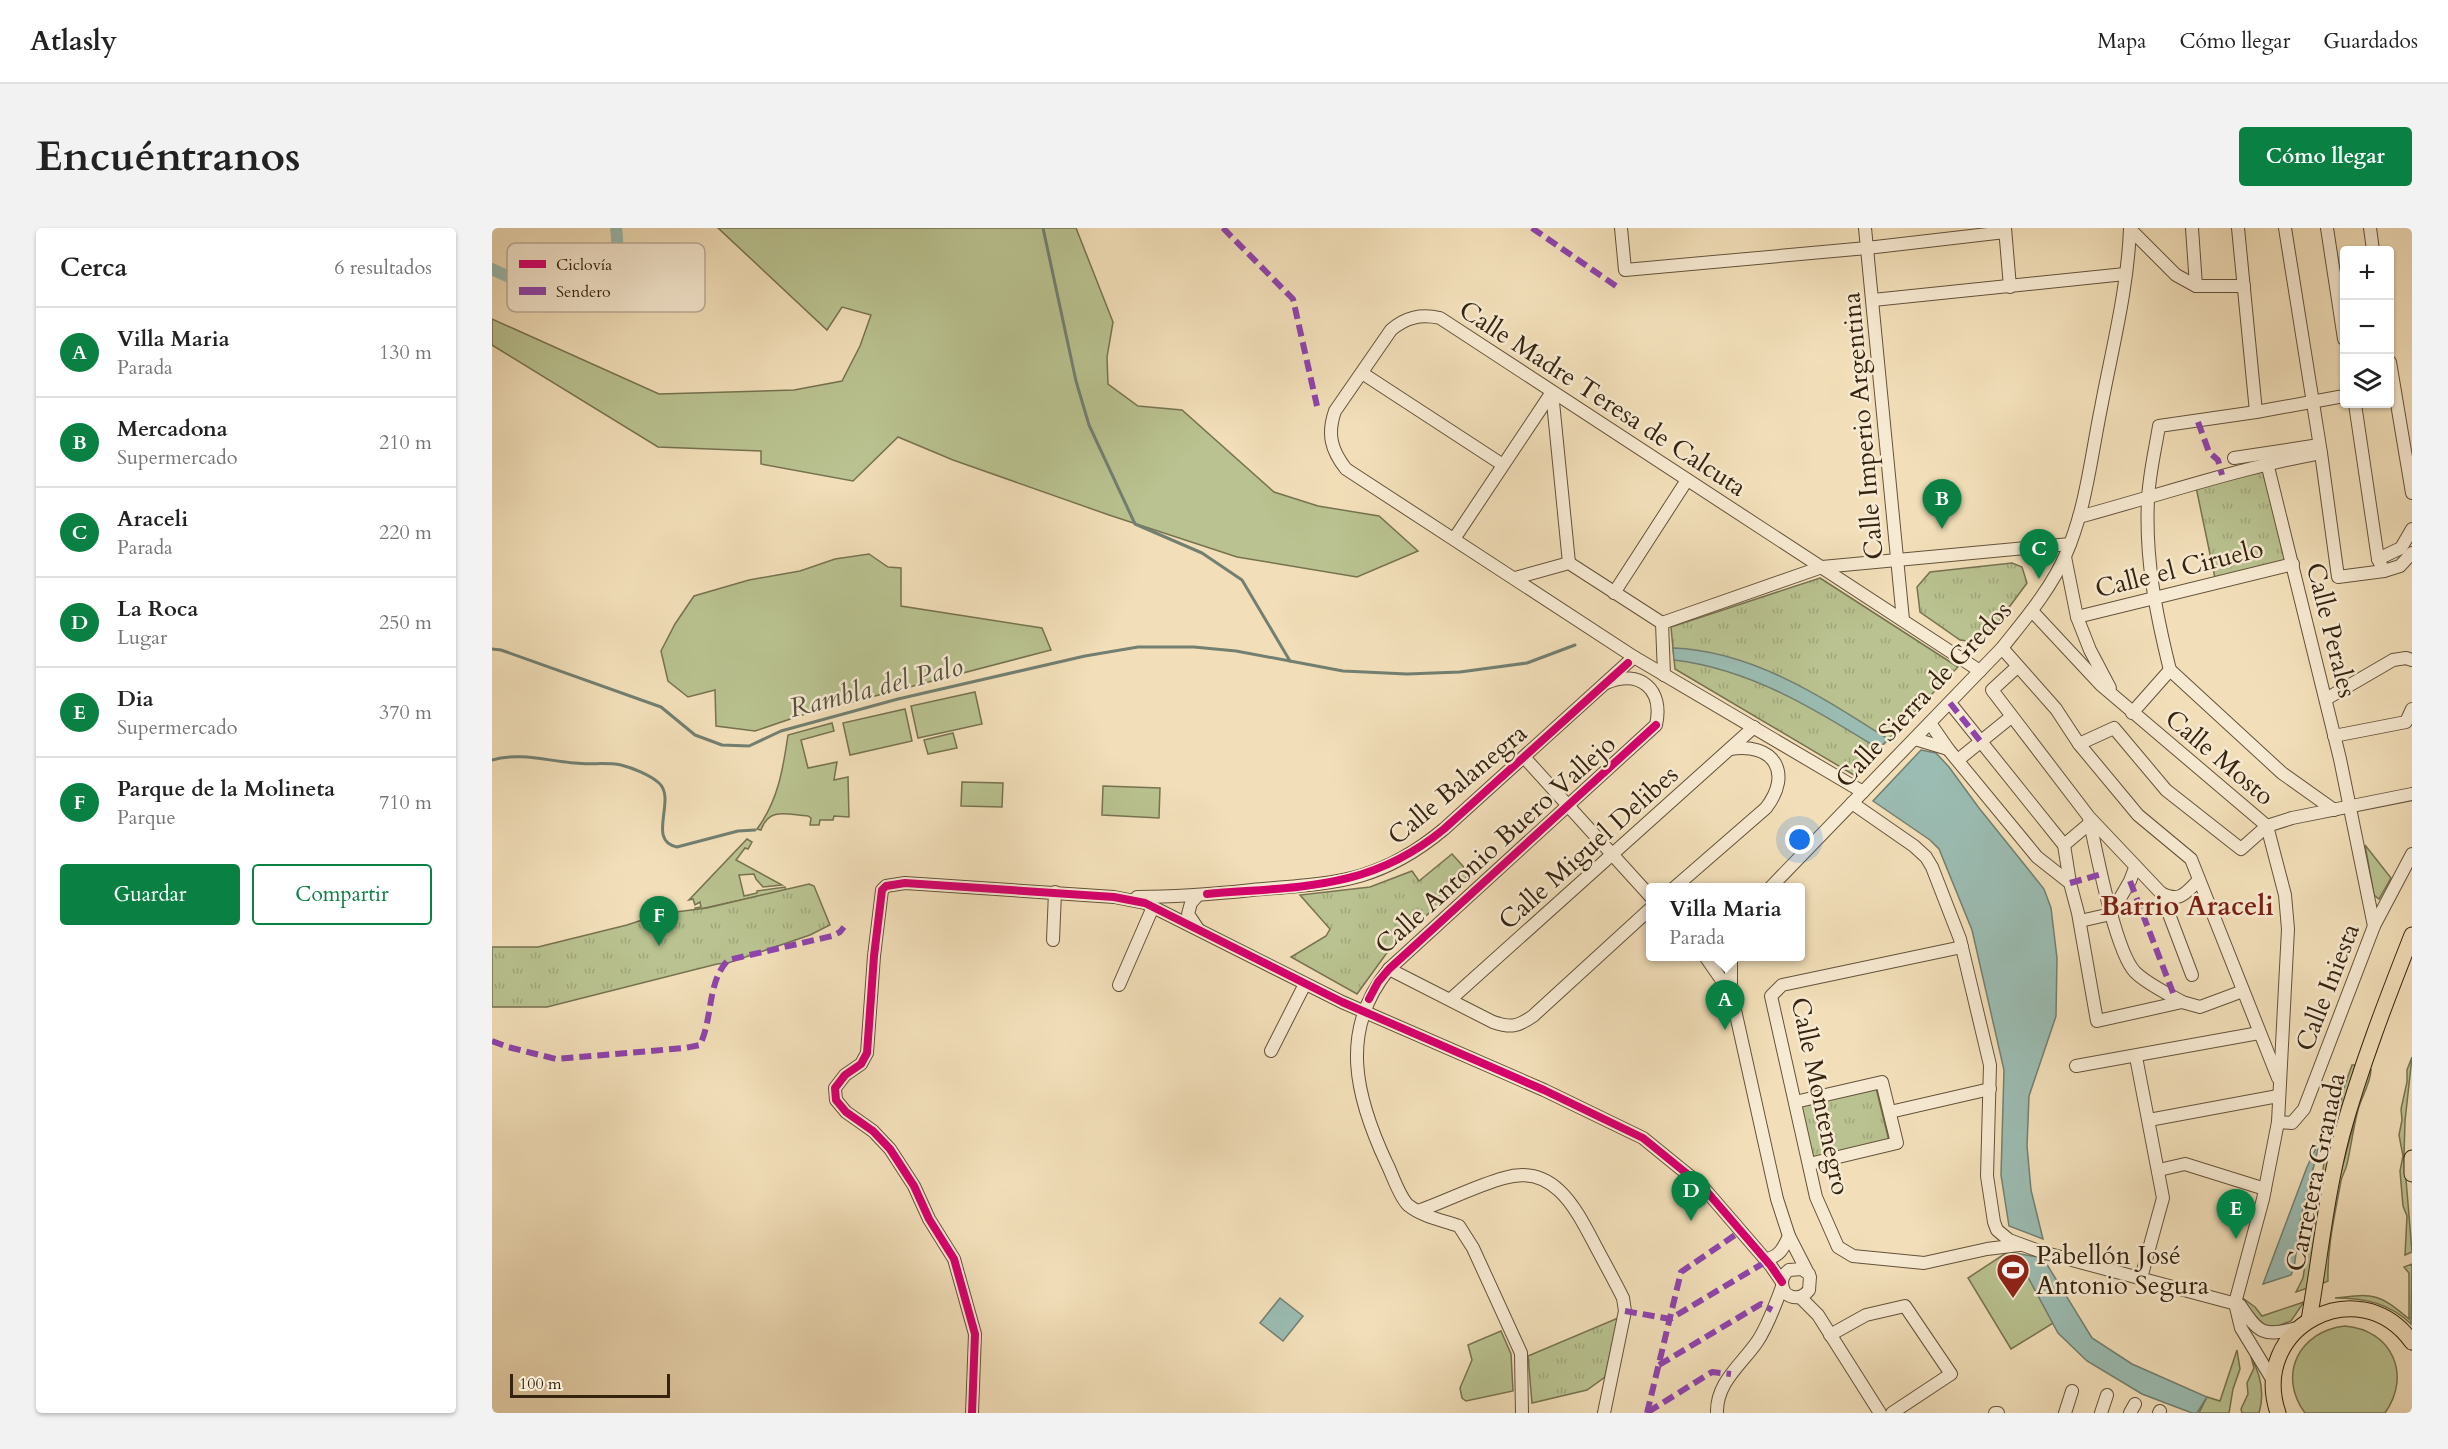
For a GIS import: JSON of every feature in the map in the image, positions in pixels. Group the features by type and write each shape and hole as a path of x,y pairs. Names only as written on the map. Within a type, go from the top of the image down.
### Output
{"main road":[{"name":"Carretera Granada","path":"2303,1324 2342,1137 2364,1060 2412,935"},
{"path":"2412,1158 2412,1174"},
{"path":"2270,1413 2272,1384 2281,1348 2303,1324 2335,1310 2369,1311 2390,1321 2412,1342"},
{"path":"2272,1384 2277,1413"}],"street":[{"path":"1621,228 1625,270 1867,248 2005,230 2010,287"},
{"name":"Calle Imperio Argentina","path":"1865,228 1903,620"},
{"path":"2192,228 2196,286"},
{"path":"2238,228 2256,412"},
{"path":"2285,228 2338,577 2381,565 2400,566 2412,553"},
{"path":"2327,228 2340,313"},
{"path":"2370,228 2372,246"},
{"path":"2130,229 2176,275 2196,286 2244,286"},
{"name":"Calle Sierra de Gredos","path":"1775,883 2002,648 2032,611 2065,557 2079,517 2128,259 2130,229"},
{"path":"1873,300 2125,274"},
{"name":"Calle Madre Teresa de Calcuta","path":"1863,792 1634,657 1346,469 1335,454 1330,436 1335,411 1391,330 1401,321 1426,315 1440,318 1980,671"},
{"path":"1362,373 1503,465"},
{"path":"1454,539 1552,392"},
{"path":"1552,392 1569,563"},
{"path":"2334,810 2282,772 2170,670 2154,599 2147,534 2148,498 2159,426 2340,397"},
{"path":"2394,403 2412,493"},
{"path":"2356,408 2381,565"},
{"path":"2234,458 2320,449"},
{"path":"2079,517 2320,449"},
{"name":"Calle Perales","path":"2267,463 2326,699 2374,926"},
{"path":"1614,593 1687,480"},
{"path":"2381,565 2401,548 2412,529"},
{"path":"1662,623 1822,567 2070,544"},
{"name":"Calle Mosto","path":"2065,557 2077,617 2090,650 2113,695"},
{"path":"1515,578 1569,563 1662,623"},
{"name":"Calle el Ciruelo","path":"2077,617 2292,564"},
{"name":"Calle Mosto","path":"2032,611 2101,685 2266,826 2285,895 2288,929 2278,1122 2265,1189 2235,1304"},
{"path":"1662,623 1664,675"},
{"path":"2002,648 2056,709 2079,744 2138,815 2191,859 2279,1081"},
{"name":"Calle Balanegra","path":"1114,897 1198,895 1336,882 1381,869 1422,847 1634,657"},
{"path":"2326,699 2393,660 2406,658 2412,660"},
{"path":"2018,668 1992,690 2090,820 2161,893 2171,898 2180,898 2199,880"},
{"path":"2132,713 2170,670"},
{"name":"Calle Antonio Buero Vallejo","path":"1418,1211 1406,1203 1363,1105 1358,1084 1357,1063 1364,1012 1378,982 1389,969 1656,725 1658,705 1653,692 1644,683 1635,679 1619,678 1606,683"},
{"path":"1950,703 2064,846 2070,883 2080,921 2097,1021 2182,1002"},
{"path":"2334,736 2406,722 2412,709"},
{"path":"1958,760 2011,717"},
{"path":"1930,723 2037,857 2070,883"},
{"name":"Calle Miguel Delibes","path":"1451,999 1754,727"},
{"path":"2079,744 2114,728 2166,790 2241,849 2266,826 2412,794"},
{"path":"1915,739 1948,748"},
{"path":"1680,883 1766,808 1776,795 1780,782 1773,761 1753,748 1730,749"},
{"path":"1524,757 1646,892"},
{"path":"1852,803 1914,846 1926,857 1962,947 1990,1065 1987,1176 1994,1224 1992,1240 1987,1249"},
{"path":"2064,846 2090,820"},
{"path":"2090,820 2111,914 2128,960 2136,972 2182,1002 2200,1007 2243,991"},
{"name":"Calle Iniesta","path":"2278,1122 2292,1123 2304,1109 2374,926 2412,854"},
{"path":"2080,921 2111,914 2135,868"},
{"path":"972,1413 975,1334 954,1259 929,1219 914,1186 890,1149 873,1131 840,1107 835,1094 835,1088 840,1081 861,1064 867,1053 874,956 882,890 886,886 911,882 1114,897 1145,903 1209,937 1364,1012 1544,1090 1643,1138 1702,1186 1768,1263 1785,1293 1797,1297 1818,1315"},
{"path":"1053,940 1055,892"},
{"path":"2161,893 2193,975"},
{"path":"1198,895 1191,903 1188,914 1196,927 1209,937"},
{"path":"1119,985 1153,907"},
{"path":"1389,969 1493,1022 1506,1026 1520,1025 1533,1016 1646,913"},
{"name":"Calle Montenegro","path":"1962,947 1782,986 1771,996 1816,1197 1838,1247 1853,1256 1924,1263 1987,1249 2020,1245"},
{"path":"1708,961 1733,996"},
{"path":"1731,962 1733,996 1777,1199 1789,1236 1810,1281 1818,1315 1880,1413"},
{"path":"1271,1051 1305,984"},
{"path":"2076,1066 2259,1033"},
{"path":"2136,1056 2163,1198 2141,1278"},
{"path":"1795,1102 1882,1082 1890,1112 1897,1143 1809,1164"},
{"path":"1890,1112 1990,1089"},
{"path":"2149,1120 2278,1095"},
{"path":"2159,1170 2185,1164 2265,1189"},
{"path":"1418,1211 1506,1177 1527,1176 1545,1180 1572,1203 1623,1298 1625,1311 1604,1413"},
{"path":"1418,1211 1459,1226 1473,1248 1521,1353 1522,1413"},
{"path":"1994,1224 2004,1237 2020,1245 2240,1305 2251,1322 2273,1334 2303,1324"},
{"path":"1768,1263 1782,1251 1789,1236"},
{"path":"1717,1413 1717,1403 1724,1384 1757,1341 1774,1307 1783,1276 1790,1269 1789,1236"},
{"path":"1768,1263 1790,1269 1802,1269 1810,1281"},
{"path":"1774,1307 1806,1294 1810,1281"},
{"path":"2235,1304 2241,1328 2272,1384"},
{"path":"1830,1335 1866,1315 1905,1306 1951,1374 1892,1413"},
{"path":"2065,1413 2072,1391"},
{"path":"2101,1413 2107,1395"}],"green space":[{"path":"718,228 1076,228 1113,322 1107,357 1108,384 1138,406 1182,410 1274,492 1318,506 1379,516 1418,551 1357,577 1237,557 953,460 898,437 853,481 761,464 761,451 658,447 492,345 492,319 659,394 794,390 842,381 860,346 871,315 842,307 827,330"},
{"path":"2263,471 2288,560 2215,578 2196,487"},
{"path":"869,554 888,567 901,568 901,606 1042,628 1051,650 802,715 755,731 716,726 715,690 688,697 668,681 661,651 675,624 694,596 749,580 800,571 835,559"},
{"path":"2012,563 2022,567 2027,583 1983,639 1975,642 1960,640 1920,612 1917,587 1930,572"},
{"path":"1820,578 1958,667 1854,775 1675,669 1671,627"},
{"path":"975,692 982,724 918,738 911,706"},
{"path":"905,709 912,741 850,755 843,723"},
{"path":"832,723 834,731 801,740 808,768 837,762 834,780 848,777 849,817 834,816 833,820 820,820 819,825 810,825 811,818 808,816 780,814 769,818 761,830 757,829 775,796 782,772 788,735"},
{"path":"953,733 957,748 928,754 924,740"},
{"path":"962,782 1003,783 1002,807 961,806"},
{"path":"1103,786 1160,788 1159,818 1102,815"},
{"path":"747,839 752,842 736,860 782,885 763,887 754,874 739,875 744,896 757,893 757,891 785,887 786,890 696,910 695,908 701,907 700,902 695,905 693,899 689,900"},
{"path":"2365,845 2391,878 2379,899 2374,895"},
{"path":"1452,854 1470,874 1386,954 1357,994 1291,957 1326,936 1330,929 1300,895 1370,887 1412,871 1419,881"},
{"path":"809,884 814,886 830,925 810,935 728,963 547,1007 492,1007 492,947 538,947 627,925 660,914 707,908"},
{"path":"2412,1057 2404,1155 2412,1252 2405,1255 2407,1216 2403,1206 2400,1171 2403,1156 2399,1135 2407,1070"},
{"path":"2352,1065 2355,1065 2308,1288 2296,1292 2303,1278 2314,1225 2311,1214 2321,1185 2334,1120 2341,1105 2342,1093"},
{"path":"2371,1070 2358,1108 2341,1181 2330,1243 2328,1281 2321,1284 2336,1192 2367,1072"},
{"path":"1876,1088 1889,1141 1813,1159 1801,1105"},
{"name":"Pabellón José Antonio Segura","path":"2012,1249 2058,1320 2011,1349 1968,1278"},
{"path":"2412,1264 2411,1324 2394,1311 2376,1303 2335,1298 2376,1297 2390,1304 2409,1319 2409,1273 2404,1267"},
{"path":"2244,1299 2262,1316 2304,1302 2291,1321 2273,1328 2263,1324 2255,1317"},
{"path":"1618,1318 1605,1377 1587,1390 1532,1403 1528,1356"},
{"path":"2345,1326 2361,1329 2375,1336 2393,1357 2397,1370 2397,1384 2393,1399 2385,1413 2305,1413 2297,1399 2293,1384 2293,1370 2297,1357 2315,1336"},
{"path":"1501,1331 1511,1354 1513,1391 1466,1401 1462,1398 1460,1388 1472,1360 1468,1345"},
{"path":"2237,1350 2240,1369 2233,1389 2229,1413 2199,1413 2207,1397 2220,1401"},
{"path":"2251,1357 2261,1384 2261,1406 2259,1413 2242,1413 2241,1409 2248,1394 2247,1383 2254,1368"}],"water":[{"path":"1673,648 1703,651 1759,667 1838,707 1888,739 1879,749 1831,719 1781,693 1729,672 1674,660"},
{"path":"1921,750 1936,753 1949,767 2044,889 2051,908 2057,958 2056,1016 2029,1096 2027,1146 2031,1190 2043,1239 2009,1226 2001,1175 2004,1070 1972,930 1939,849 1930,840 1873,801"},
{"path":"2321,1137 2301,1217 2294,1268 2291,1275 2263,1284 2307,1167"},
{"path":"2015,1253 2043,1258 2092,1338 2132,1364 2207,1397 2197,1413 2142,1394 2087,1361 2058,1333"},
{"path":"1280,1298 1303,1316 1283,1341 1260,1323"}],"waterway":[{"path":"616,228 617,243"},
{"path":"1043,228 1076,381 1089,425 1135,524 1202,553 1242,580 1290,661 1343,671 1407,674 1460,672 1527,663 1575,645"},
{"path":"492,269 507,275"},
{"name":"Rambla del Palo","path":"492,649 501,650 661,707 695,735 722,745 749,746 781,731 898,699 1085,656 1138,647 1194,647 1236,651 1290,661"},
{"path":"492,760 523,757 581,764 615,764 641,772 659,783 664,790 662,828 664,837 668,843 677,847 738,831 755,830"}],"marked path":[{"path":"1223,228 1293,299 1317,406"},
{"path":"1532,228 1616,286"},
{"path":"2198,422 2209,452 2218,460 2222,475"},
{"path":"1950,703 1981,742"},
{"path":"2070,883 2102,874"},
{"path":"2130,881 2175,998"},
{"path":"492,1041 556,1059 700,1045 707,1023 713,989 721,969 728,960 832,936 844,927"},
{"path":"1647,1413 1681,1272 1741,1231"},
{"path":"1625,1311 1670,1319 1767,1261"},
{"path":"1659,1365 1761,1304 1772,1310"},
{"path":"1648,1412 1712,1372 1731,1374"}],"cycle path":[{"path":"1207,894 1332,882 1360,875 1388,864 1416,849 1444,829 1628,663"},
{"path":"1369,999 1378,982 1389,969 1656,725"},
{"path":"972,1413 975,1334 954,1259 929,1219 914,1186 890,1149 873,1131 846,1112 836,1100 835,1088 845,1075 861,1064 867,1053 874,956 882,890 886,886 905,883 1114,897 1145,903 1342,1002 1544,1090 1643,1138 1702,1186 1782,1282"}],"place":[{"name":"Mercadona","path":"1942,529"},
{"name":"Araceli","path":"2039,579"},
{"name":"Parque de la Molineta","path":"659,946"},
{"name":"Villa Maria","path":"1725,1030"},
{"name":"La Roca","path":"1691,1221"},
{"name":"Dia","path":"2236,1239"},
{"name":"Pabellón José Antonio Segura","path":"2013,1299"}],"district":[{"name":"Barrio Araceli","path":"2187,906"}]}
